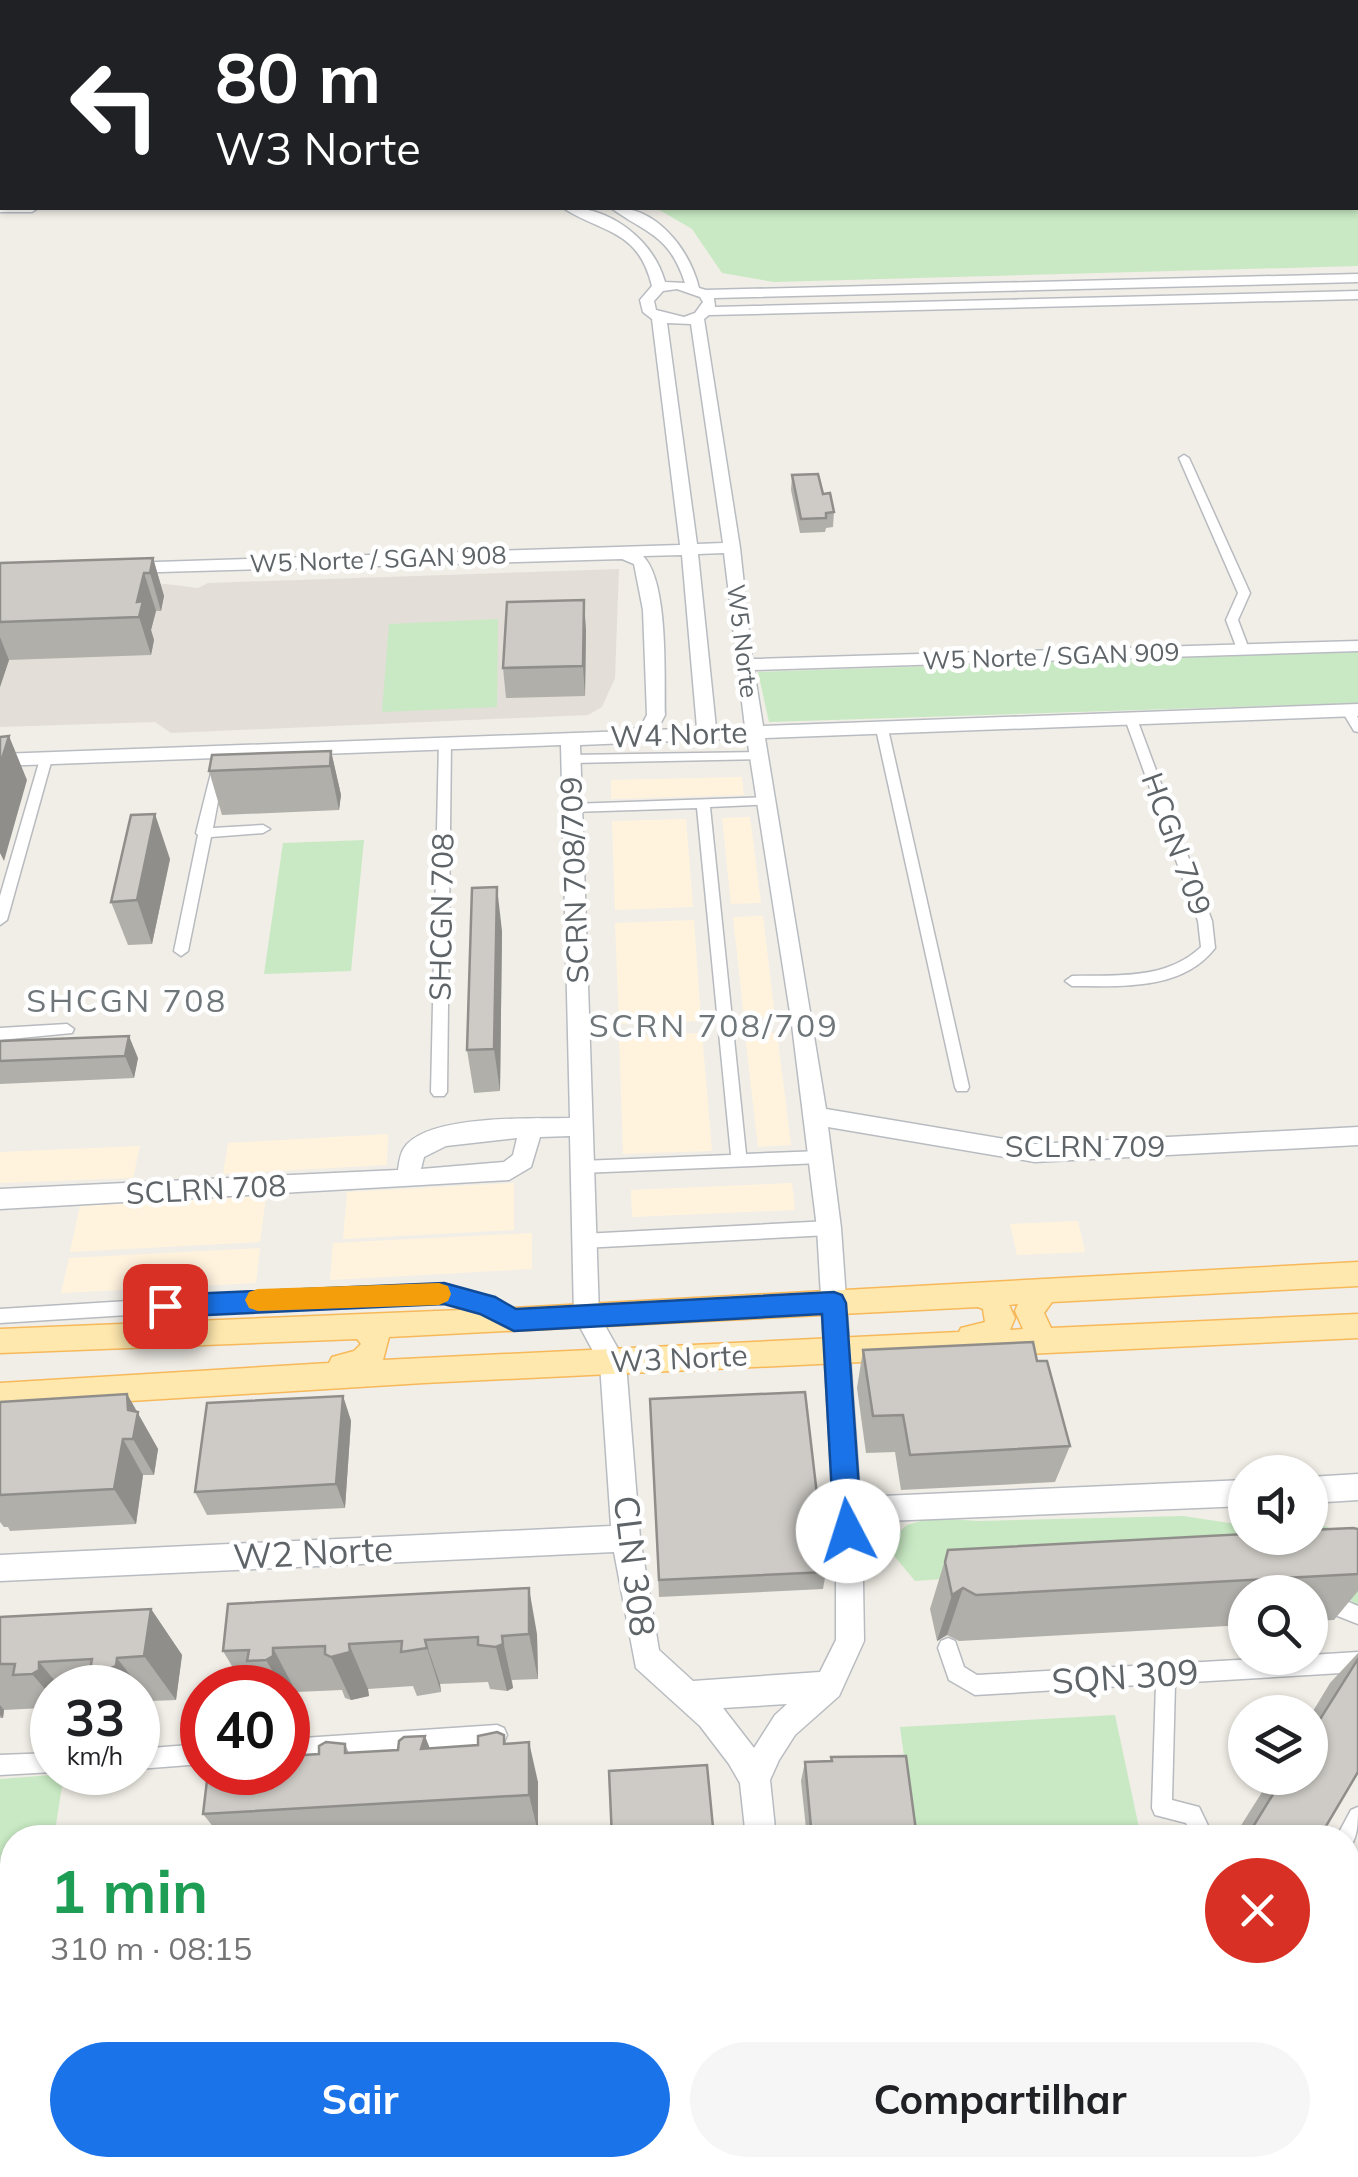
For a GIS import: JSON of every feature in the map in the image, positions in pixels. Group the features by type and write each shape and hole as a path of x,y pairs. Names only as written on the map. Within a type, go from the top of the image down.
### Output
{"main road":[{"name":"W3 Norte","path":"0,1342 514,1320 1358,1274"},
{"path":"1042,1340 1029,1311 1045,1290"},
{"path":"927,1346 995,1332 1000,1327 1000,1310 976,1292"},
{"path":"424,1370 407,1359 407,1342 413,1333 442,1322"},
{"path":"288,1379 366,1360 375,1349 375,1336 359,1324"},
{"name":"W3 Norte","path":"0,1396 424,1370 1358,1326"}],"street":[{"path":"573,210 633,238 651,258 660,287"},
{"name":"W5 Norte","path":"621,210 657,227 672,242 710,302 702,315 744,665 756,733"},
{"path":"660,287 699,290 1358,278"},
{"path":"1340,279 1328,286 1351,295"},
{"path":"1289,280 1311,286 1310,293 1303,296"},
{"path":"660,287 646,304 659,318 690,550 707,734"},
{"path":"659,318 1351,295"},
{"path":"1184,458 1244,594 1232,620 1243,649"},
{"name":"W5 Norte / SGAN 908","path":"104,569 732,548"},
{"path":"616,552 640,560 645,567 650,602 656,715 648,730 629,737"},
{"name":"W5 Norte / SGAN 909","path":"744,665 1358,646"},
{"path":"1353,710 1358,728"},
{"name":"W4 Norte","path":"0,760 445,742 570,748 629,737 1353,710"},
{"name":"HCGN 709","path":"1072,981 1160,976 1201,956 1208,948 1205,921 1131,719"},
{"path":"882,729 962,1087"},
{"path":"756,733 821,1158 850,1552 850,1641 829,1686 785,1725 768,1749 755,1780 759,1825"},
{"name":"SHCGN 708","path":"439,1092 445,742"},
{"name":"SCRN 708/709","path":"587,1316 570,748 760,756"},
{"path":"181,951 223,750"},
{"path":"0,920 7,872 46,759"},
{"path":"571,808 768,801"},
{"path":"703,803 739,1160"},
{"path":"203,833 263,829"},
{"path":"0,1034 67,1030"},
{"name":"SCLRN 709","path":"815,1116 1035,1153 1358,1136"},
{"path":"413,1179 410,1158 428,1140 580,1127"},
{"name":"SCLRN 708","path":"0,1199 508,1171 527,1152 530,1130"},
{"path":"582,1167 821,1158"},
{"path":"583,1241 829,1228"},
{"path":"0,1316 274,1299 444,1294 486,1305 514,1320"},
{"name":"CLN 308","path":"587,1316 613,1363 626,1538 646,1658 727,1733 755,1780"},
{"path":"1328,1489 1358,1487"},
{"path":"846,1510 1228,1494"},
{"name":"W2 Norte","path":"0,1568 626,1538"},
{"path":"1332,1604 1358,1615"},
{"name":"SQN 309","path":"948,1648 954,1669 965,1682 975,1685 1358,1662"},
{"path":"1166,1674 1162,1808 1192,1814 1198,1825"},
{"path":"687,1696 829,1686"},
{"path":"310,1747 501,1734"},
{"path":"0,1766 30,1765"}],"shaded area":[{"path":"619,569 615,678 602,707 588,715 171,733 155,722 0,727 0,589 166,584 198,588 208,583"},
{"path":"742,777 744,795 611,799 611,780"},
{"path":"750,817 761,903 731,904 722,818"},
{"path":"686,819 693,907 615,910 612,821"},
{"path":"763,916 775,1017 744,1018 733,917"},
{"path":"694,920 701,1021 619,1024 615,923"},
{"path":"702,1033 712,1151 623,1154 619,1036"},
{"path":"777,1033 791,1145 758,1147 745,1034"},
{"path":"388,1134 387,1165 223,1174 228,1143"},
{"path":"140,1146 133,1178 0,1183 0,1152"},
{"path":"514,1183 514,1230 343,1239 347,1192"},
{"path":"792,1183 795,1210 632,1217 631,1190"},
{"path":"266,1196 260,1242 70,1252 80,1206"},
{"path":"1078,1221 1085,1252 1017,1255 1010,1224"},
{"path":"532,1233 532,1269 330,1280 333,1243"},
{"path":"260,1248 256,1283 61,1293 69,1258"}],"green space":[{"path":"659,210 1358,210 1358,266 774,282 722,273 692,229"},
{"path":"498,619 497,707 382,712 389,624"},
{"path":"1358,652 1358,703 769,722 758,672"},
{"path":"364,840 351,971 264,974 283,843"},
{"path":"1183,1516 1228,1523 1228,1555 1328,1555 1328,1527 1347,1534 1358,1546 1358,1606 1338,1591 1328,1591 1328,1575 1228,1575 1228,1586 998,1575 915,1581 891,1552 895,1536 907,1525 931,1518 979,1521"},
{"path":"1115,1715 1138,1825 913,1825 900,1727"},
{"path":"30,1777 30,1795 61,1795 56,1825 0,1825 0,1779"}],"building":[{"path":"818,474 823,494 830,493 834,512 826,513 826,518 801,519 792,475"},
{"path":"153,558 150,573 144,573 137,602 143,601 139,617 0,622 0,563"},
{"path":"584,600 583,666 503,668 507,602"},
{"path":"9,736 0,765 0,737"},
{"path":"331,751 330,766 209,771 212,755"},
{"path":"155,814 137,900 111,902 131,815"},
{"path":"497,887 494,1049 467,1050 472,888"},
{"path":"129,1036 125,1056 0,1061 0,1041"},
{"path":"1033,1342 1037,1361 1047,1361 1070,1446 910,1455 903,1415 873,1416 863,1350"},
{"path":"805,1392 826,1572 659,1580 650,1399"},
{"path":"127,1394 128,1410 138,1412 133,1439 123,1439 114,1489 0,1495 0,1402"},
{"path":"343,1396 336,1484 195,1492 207,1403"},
{"path":"1328,1529 1358,1529 1358,1574 1228,1575 1228,1581 976,1595 963,1588 952,1595 945,1562 948,1550 1228,1535 1228,1555 1328,1555"},
{"path":"529,1588 529,1634 502,1636 503,1644 496,1647 478,1645 478,1637 425,1640 427,1648 401,1652 402,1641 349,1644 350,1652 331,1657 325,1654 325,1646 273,1648 273,1656 266,1660 247,1661 249,1650 223,1651 228,1604"},
{"path":"151,1609 144,1656 117,1658 116,1665 91,1665 92,1659 39,1662 30,1665 30,1674 13,1675 15,1664 0,1664 0,1617"},
{"path":"1358,1659 1358,1772 1327,1825 1254,1825 1273,1795 1328,1795 1328,1706"},
{"path":"497,1732 504,1735 504,1744 529,1742 529,1795 203,1814 205,1795 310,1795 310,1755 319,1754 319,1746 326,1742 345,1744 345,1753 398,1750 404,1737 425,1736 421,1749 478,1745 478,1736"},
{"path":"906,1756 915,1825 811,1825 805,1762 832,1761 831,1757"},
{"path":"707,1765 713,1825 611,1825 609,1771"}],"slow traffic":[{"path":"258,1300 439,1294"}],"district":[{"name":"SHCGN 708","path":"127,1001"},
{"name":"SCRN 708/709","path":"714,1026"}],"route":[{"path":"165,1306 444,1294 486,1305 514,1320 834,1303 848,1531"}]}
